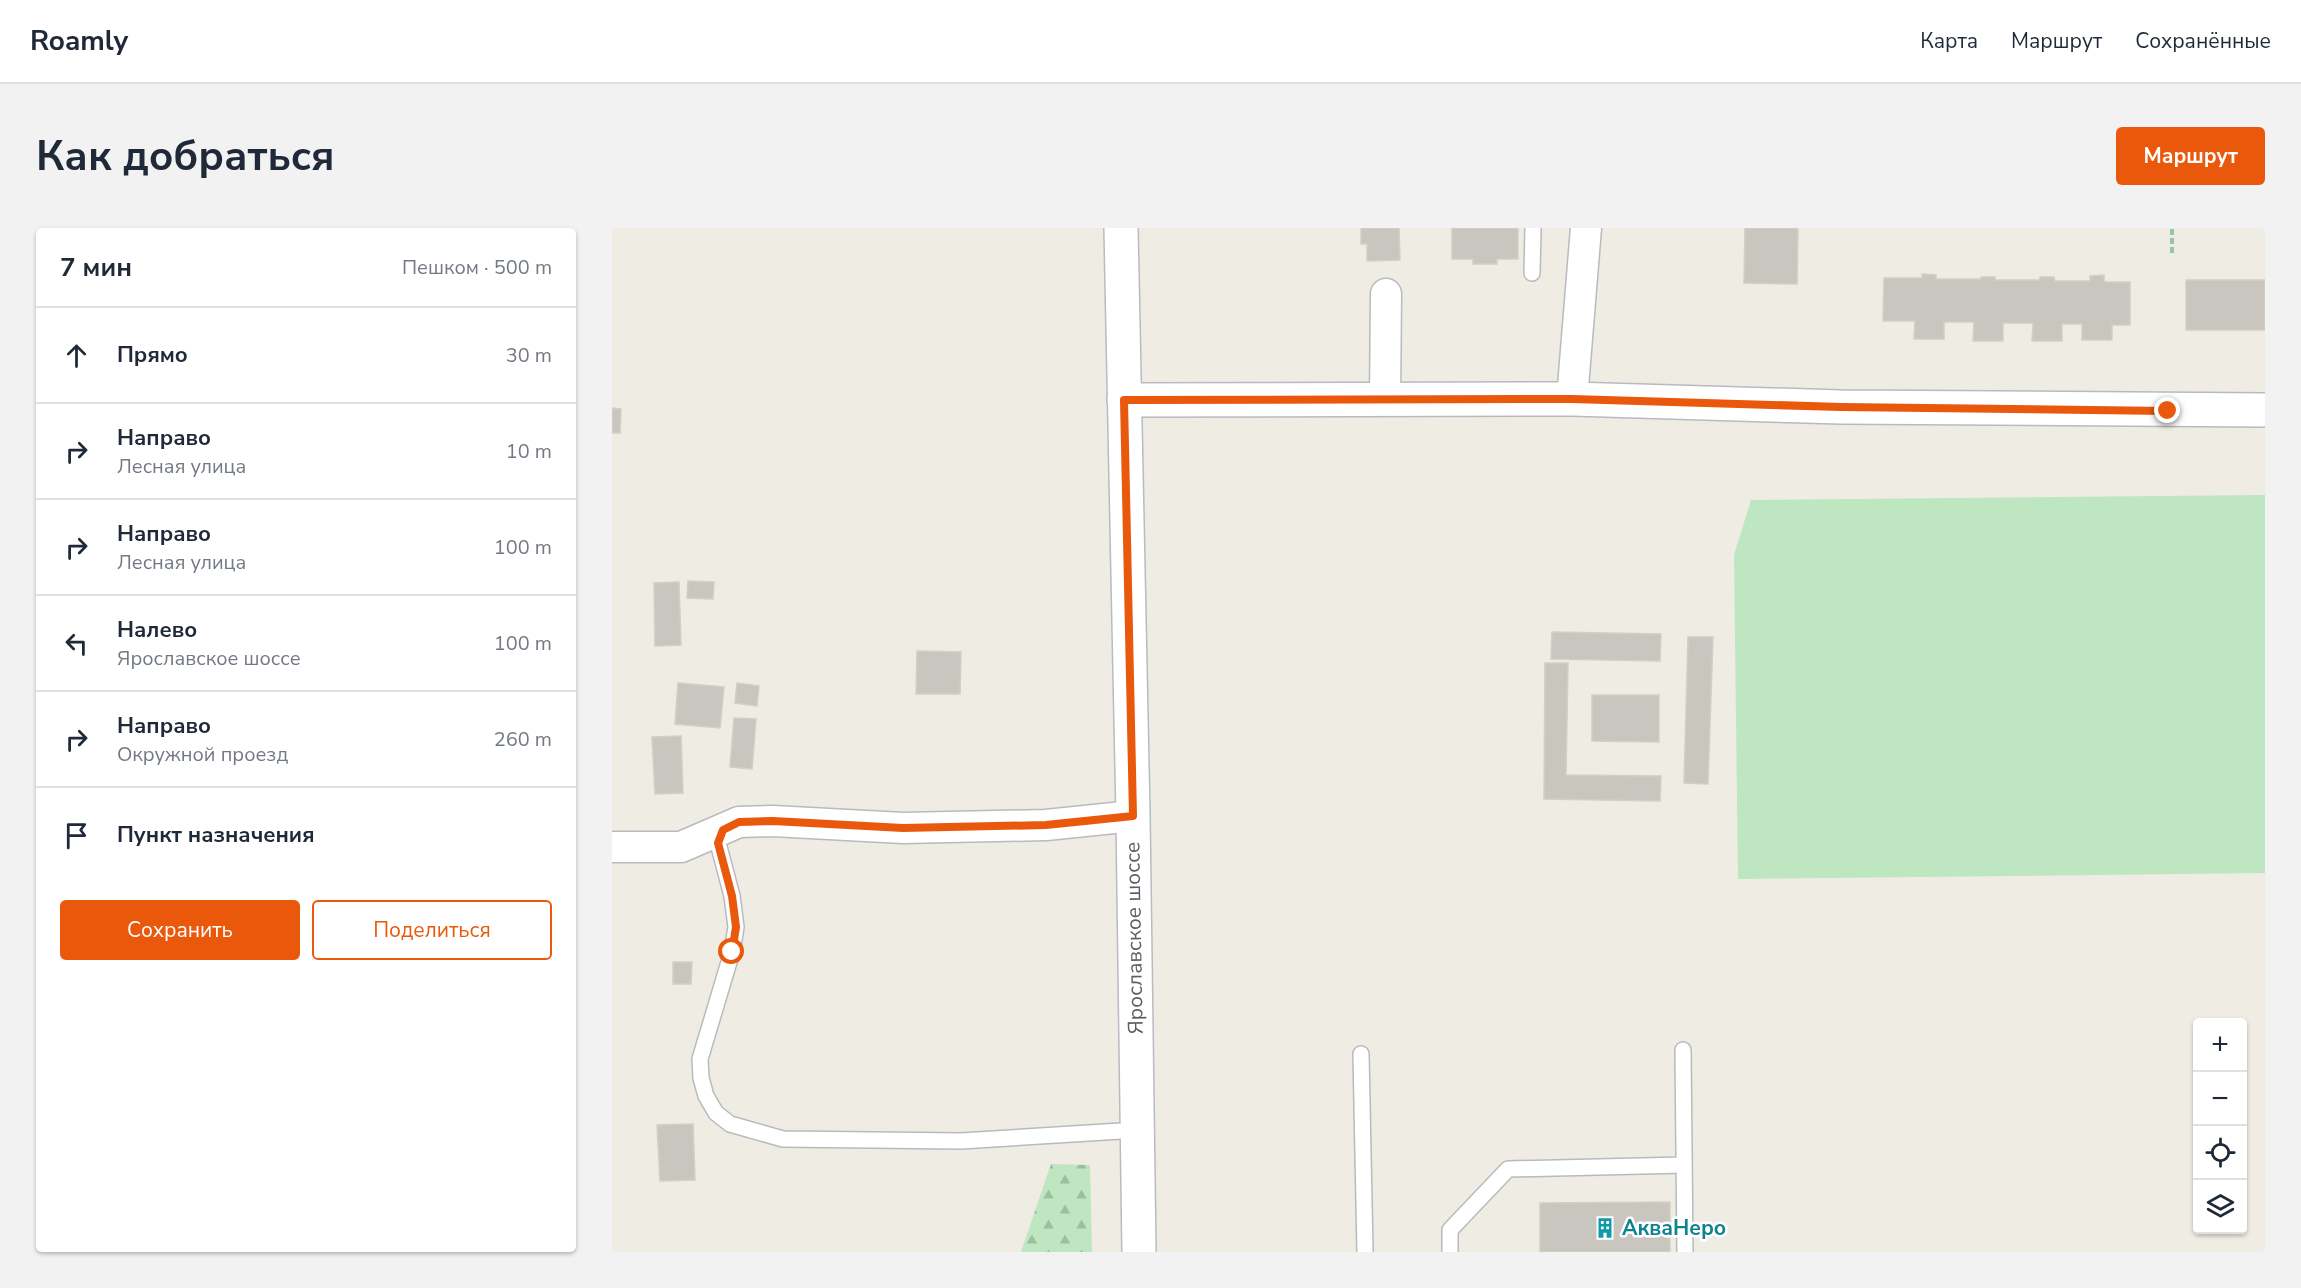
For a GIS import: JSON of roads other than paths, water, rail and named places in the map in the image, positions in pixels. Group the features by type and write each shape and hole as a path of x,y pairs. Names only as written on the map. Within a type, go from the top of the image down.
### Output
{"street":[{"name":"Ярославское шоссе","path":"1121,228 1139,1252"},
{"path":"1572,399 1586,228"},
{"path":"1385,400 1386,294"},
{"path":"1124,400 1572,399 1841,407 2265,410"},
{"path":"612,847 681,847 739,822 773,821 915,828 1046,825 1133,816"}],"lane":[{"path":"1532,273 1533,228"},
{"path":"723,830 718,843 732,896 736,927 732,952 700,1059 701,1078 706,1096 716,1113 730,1124 783,1140 961,1141 1137,1130"},
{"path":"1683,1050 1684,1252"},
{"path":"1362,1054 1365,1252"},
{"path":"1450,1252 1450,1230 1508,1169 1684,1165"}],"place":[{"name":"АкваНеро","path":"1605,1228"}]}
